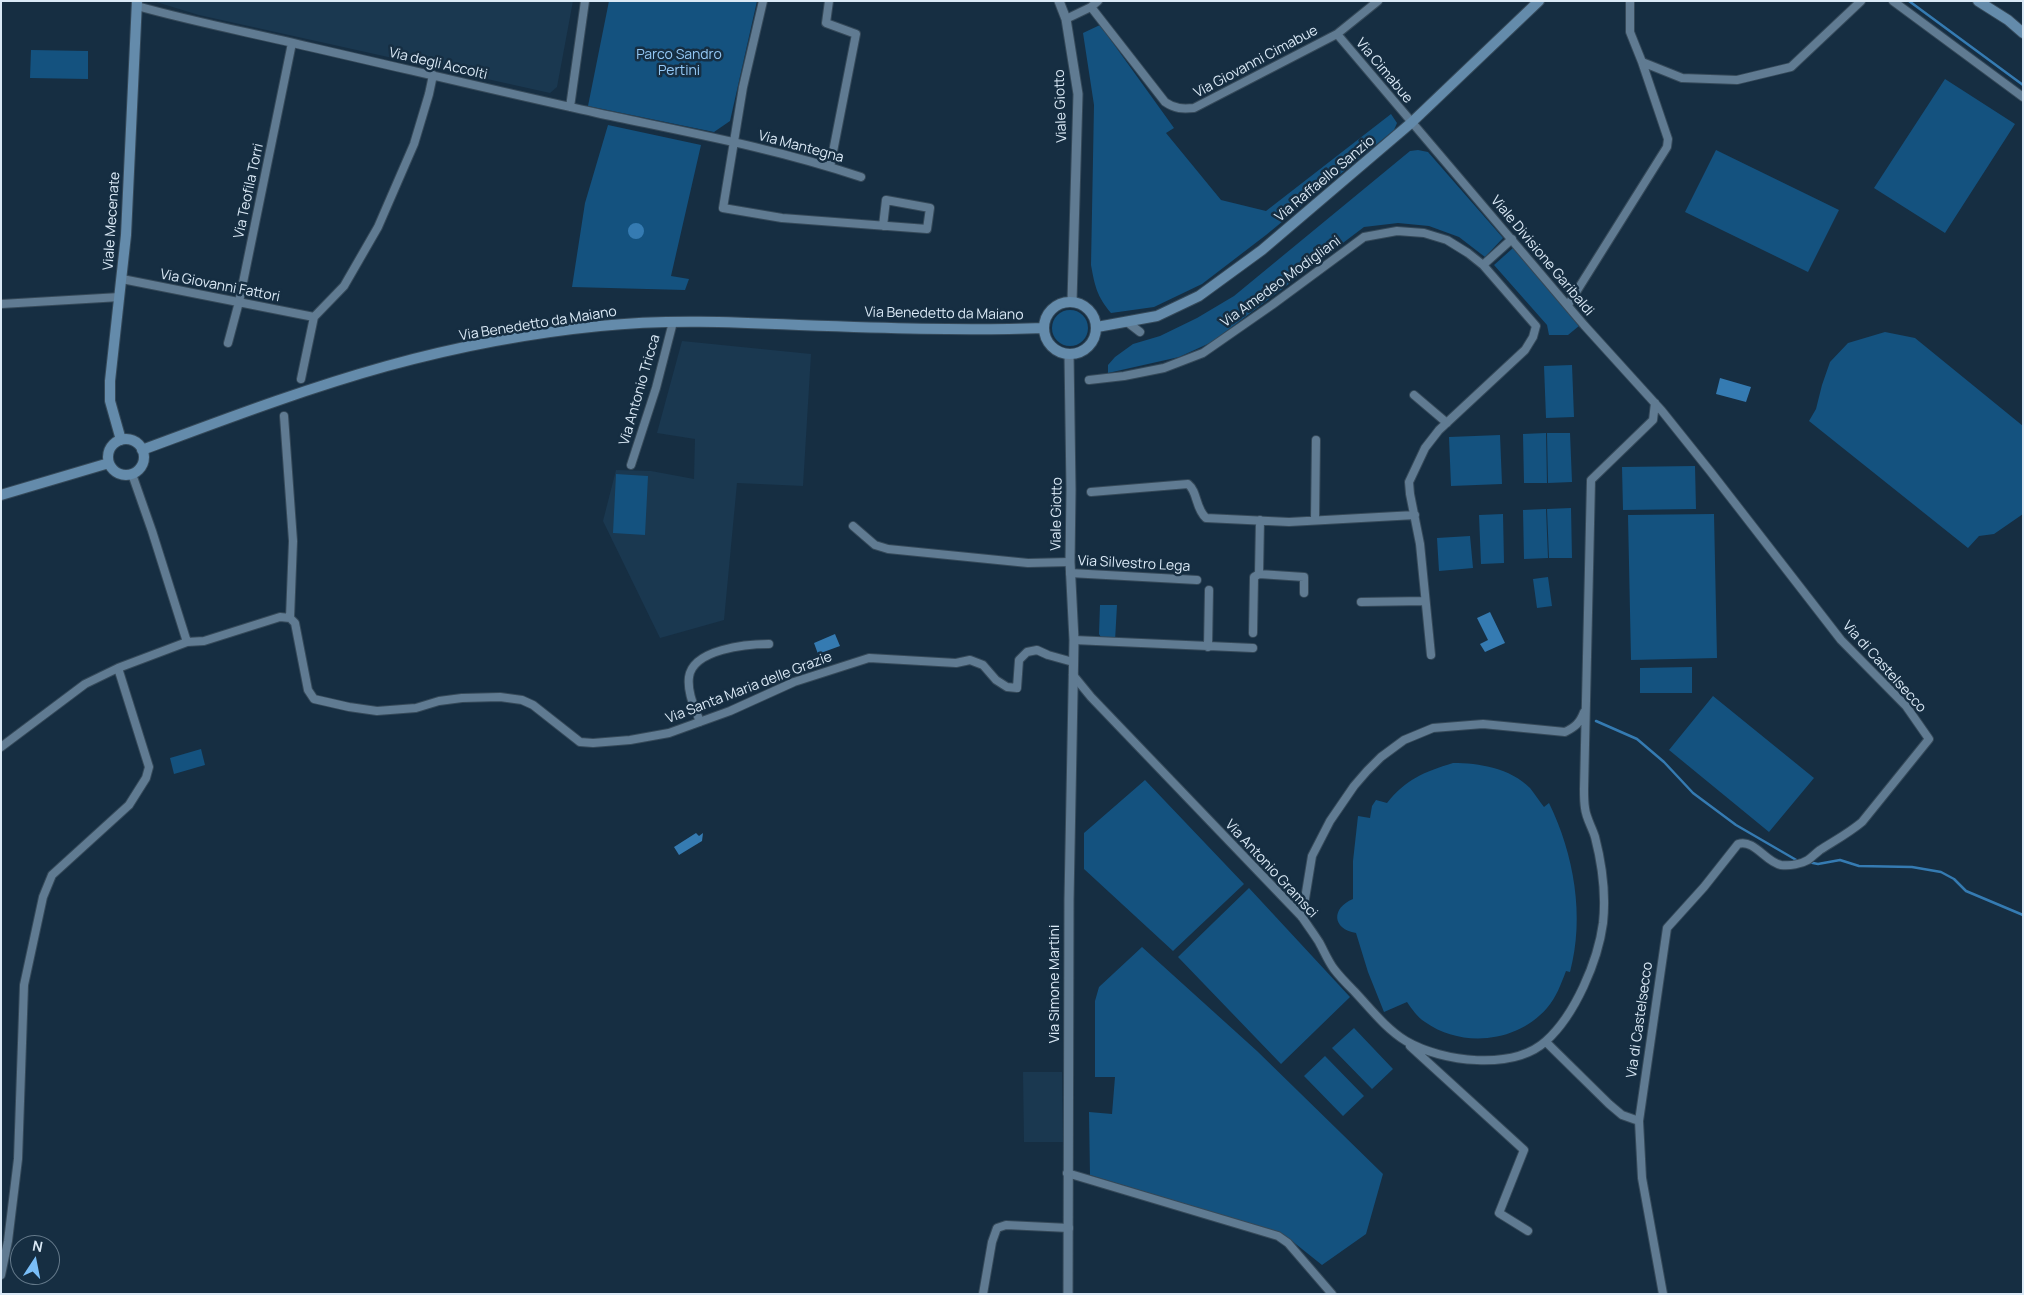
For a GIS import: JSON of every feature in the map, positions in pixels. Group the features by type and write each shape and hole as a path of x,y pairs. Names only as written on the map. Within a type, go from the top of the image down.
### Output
{"main road":[{"name":"Via Raffaello Sanzio","path":"1097,327 1157,316 1199,296 1262,250 1411,124 1539,1"},
{"path":"1978,1 2008,20 2023,33"},
{"name":"Viale Mecenate","path":"121,440 110,401 110,381 126,235 137,4"},
{"path":"2008,20 2023,24"},
{"path":"1072,301 1087,306 1092,312 1097,327 1096,336 1086,350 1069,354 1062,353 1049,343 1044,328 1052,308 1072,301"},
{"name":"Via Benedetto da Maiano","path":"142,450 291,397 387,366 465,348 601,325 730,322 906,329 1044,328"},
{"path":"121,440 136,442 142,450 142,464 132,474 118,473 109,463 110,449 121,440"},
{"path":"1,495 109,463"}],"street":[{"path":"570,107 585,1"},
{"path":"763,1 743,87 723,208 782,218 883,226 927,229 930,208 886,200 883,226"},
{"path":"829,1 826,23 856,34 830,167"},
{"name":"Viale Giotto","path":"1059,1 1066,19 1078,94 1072,301"},
{"path":"1066,19 1091,7 1098,1"},
{"name":"Via Giovanni Cimabue","path":"1091,7 1165,102 1172,107 1183,109 1194,108 1337,34 1378,1"},
{"path":"1568,305 1663,155 1668,140 1630,32 1630,1"},
{"path":"1642,62 1682,78 1737,80 1791,67 1861,1"},
{"path":"1893,1 2023,97"},
{"name":"Via degli Accolti","path":"137,4 185,20 292,42 570,107 733,142"},
{"name":"Via Cimabue","path":"1337,34 1411,124"},
{"name":"Via Teofila Torri","path":"228,343 239,302 292,42"},
{"path":"301,379 314,317 344,286 378,227 414,144 429,94 432,75"},
{"name":"Viale Divisione Garibaldi","path":"1411,124 1662,411"},
{"name":"Via Mantegna","path":"733,142 861,177"},
{"name":"Via Amedeo Modigliani","path":"1089,380 1124,376 1164,368 1203,353 1272,306 1364,237 1397,231 1424,233 1447,240 1483,265 1536,326 1533,337 1525,350 1447,423"},
{"path":"1483,265 1512,240"},
{"name":"Via Giovanni Fattori","path":"122,279 314,317"},
{"path":"1,304 120,297"},
{"name":"Via Antonio Tricca","path":"631,465 656,388 673,322"},
{"path":"1127,322 1140,332"},
{"name":"Viale Giotto","path":"1069,354 1072,481 1070,573 1074,640 1073,675"},
{"path":"1414,395 1447,423 1425,448 1409,482 1420,544 1431,655"},
{"path":"1639,1121 1622,1115 1609,1104 1546,1042 1562,1024 1580,994 1596,955 1603,922 1602,872 1594,835 1585,808 1591,480 1654,420 1655,403"},
{"name":"Via di Castelsecco","path":"1662,411 1841,640 1906,706 1929,738 1862,822 1849,833 1819,851 1807,861 1793,865 1780,865 1767,858 1750,844 1743,842 1738,844 1704,887 1667,928 1639,1121 1642,1178 1663,1294"},
{"path":"1,747 85,684 118,668 187,642 204,641 280,617 290,618 293,541 284,416"},
{"path":"1654,420 1663,420 1673,425"},
{"path":"1315,520 1316,440"},
{"path":"132,474 187,642"},
{"path":"1091,492 1188,484 1192,487 1200,512 1206,518 1289,522 1415,514"},
{"path":"1259,574 1260,520"},
{"path":"853,526 875,545 888,549 1028,562 1070,562"},
{"name":"Via Silvestro Lega","path":"1070,573 1197,580"},
{"path":"1253,633 1254,577 1259,574 1304,577 1304,593"},
{"path":"1208,647 1209,590"},
{"path":"1361,602 1425,601"},
{"name":"Via Santa Maria delle Grazie","path":"290,618 295,623 308,690 314,699 377,711 416,708 439,701 462,698 500,697 522,700 533,705 580,742 593,743 630,740 669,733 730,711 794,682 869,658 956,663 970,660 983,665 996,680 1007,687 1017,688 1019,660 1027,652 1037,650 1073,662"},
{"path":"1074,640 1253,648"},
{"path":"700,722 689,691 689,676 697,662 714,653 735,646 769,644"},
{"path":"1,1275 8,1241 18,1159 24,986 43,897 52,875 129,805 146,778 149,767 118,668"},
{"name":"Via Antonio Gramsci","path":"1073,675 1096,703 1302,918 1318,940 1334,969 1382,1022 1405,1040 1429,1052 1456,1059 1486,1060 1522,1053 1546,1042"},
{"name":"Via Simone Martini","path":"1068,1294 1069,900 1073,675"},
{"path":"1302,918 1312,856 1330,820 1354,786 1381,758 1404,740 1432,728 1483,724 1565,732 1581,721 1587,703"},
{"path":"1405,1040 1524,1150 1499,1213 1528,1231"},
{"path":"1067,1174 1278,1236 1288,1243 1332,1294"},
{"path":"983,1294 992,1242 997,1228 1006,1225 1068,1228"}],"shaded area":[{"path":"153,1 573,1 557,87 550,93 199,15"},
{"path":"633,223 639,223 644,228 642,237 633,239 628,234 628,228"},
{"path":"682,341 811,354 803,486 737,483 724,620 660,638 603,521 616,470 651,471 694,479 695,439 657,433"},
{"path":"1720,378 1751,387 1746,402 1716,394"},
{"path":"1490,612 1505,643 1485,652 1480,644 1488,640 1477,618"},
{"path":"835,634 840,646 818,654 814,643"},
{"path":"696,833 699,836 703,833 702,841 679,855 674,847"},
{"path":"1023,1072 1062,1072 1063,1142 1024,1142"}],"green space":[{"name":"Parco Sandro Pertini","path":"609,1 757,1 730,121 714,132 588,106"},
{"path":"1100,25 1174,128 1166,133 1221,200 1266,211 1391,114 1397,123 1394,130 1266,235 1202,284 1154,307 1111,313 1097,291 1091,265 1094,105 1083,33"},
{"path":"31,50 88,51 88,79 30,78"},
{"path":"1945,79 2015,124 1945,233 1874,188"},
{"path":"608,125 701,145 671,276 689,279 685,290 572,287 585,203"},
{"path":"1716,150 1839,210 1808,272 1685,212"},
{"path":"1410,151 1428,152 1503,238 1485,257 1459,237 1429,226 1398,223 1364,227 1212,342 1179,357 1108,373 1108,365 1115,357 1133,344 1160,336 1197,318 1234,296"},
{"path":"1513,248 1579,326 1568,335 1549,335 1547,325 1494,265"},
{"path":"1070,310 1077,311 1083,315 1087,321 1087,335 1083,341 1077,345 1070,346 1063,345 1057,341 1053,335 1052,328 1053,321 1057,315 1063,311"},
{"path":"1885,332 1915,338 2023,426 2023,514 1994,534 1979,536 1968,548 1809,421 1816,409 1830,362 1848,343"},
{"path":"1572,365 1574,417 1546,418 1544,366"},
{"path":"1546,433 1547,483 1524,483 1523,434"},
{"path":"1547,433 1570,433 1572,482 1548,483"},
{"path":"1500,435 1502,484 1451,486 1449,437"},
{"path":"1695,466 1696,509 1623,510 1622,467"},
{"path":"616,474 648,476 645,535 613,533"},
{"path":"1571,508 1572,558 1549,558 1547,509"},
{"path":"1546,509 1548,558 1524,559 1523,510"},
{"path":"1503,514 1504,563 1481,564 1479,515"},
{"path":"1714,514 1717,658 1631,660 1628,515"},
{"path":"1470,536 1473,568 1439,571 1437,538"},
{"path":"1548,577 1552,606 1537,608 1533,579"},
{"path":"1100,605 1117,605 1115,641 1103,641 1099,634"},
{"path":"1692,667 1692,693 1640,693 1640,668"},
{"path":"1713,696 1814,778 1769,832 1669,750"},
{"path":"201,749 205,765 174,774 170,758"},
{"path":"1453,763 1473,764 1504,771 1530,788 1544,807 1549,803 1558,823 1571,864 1577,908 1577,930 1570,972 1566,971 1553,1000 1535,1020 1520,1029 1505,1035 1488,1038 1455,1036 1439,1030 1420,1018 1407,1002 1384,1012 1368,972 1356,933 1342,927 1337,918 1341,908 1353,899 1353,861 1358,816 1370,818 1372,806 1376,800 1387,803 1401,788 1416,777"},
{"path":"1145,780 1244,884 1173,951 1084,869 1084,833"},
{"path":"1249,888 1350,997 1281,1064 1178,957"},
{"path":"1142,947 1257,1051 1383,1174 1366,1234 1322,1265 1292,1241 1277,1232 1090,1175 1089,1112 1112,1114 1115,1077 1095,1077 1095,1001 1099,987"},
{"path":"1354,1028 1393,1069 1372,1089 1332,1048"},
{"path":"1325,1056 1364,1096 1343,1116 1304,1076"}],"waterway":[{"path":"1909,1 2023,85"},
{"path":"1596,721 1637,739 1664,762 1693,793 1736,825 1798,861"},
{"path":"1808,862 1818,864 1840,860 1859,866 1912,867 1941,872 1954,879 1966,891 2023,915"}]}
